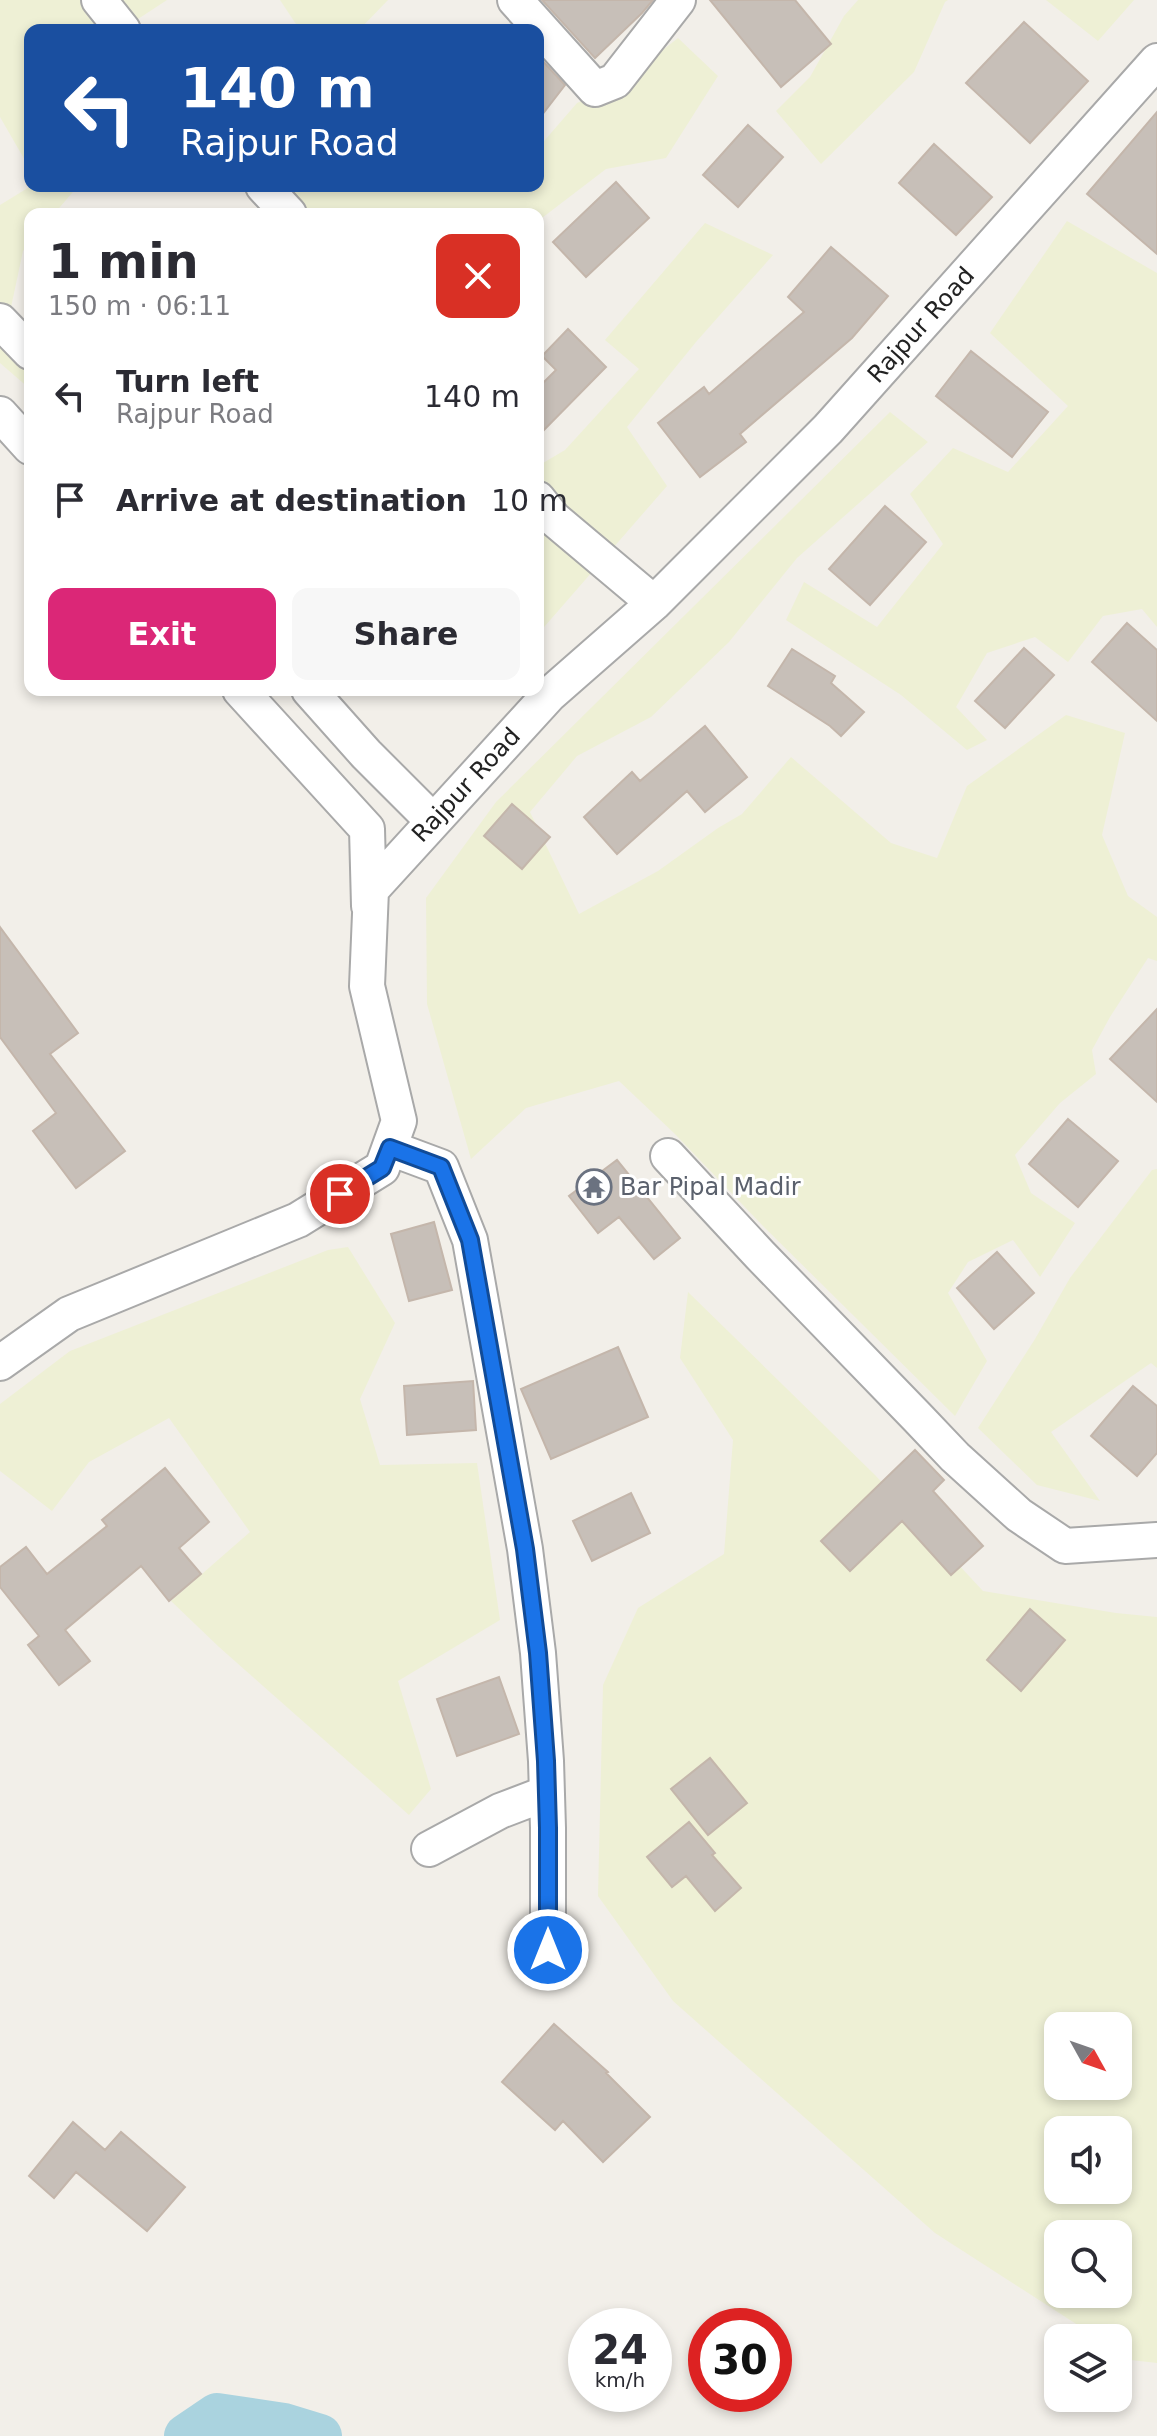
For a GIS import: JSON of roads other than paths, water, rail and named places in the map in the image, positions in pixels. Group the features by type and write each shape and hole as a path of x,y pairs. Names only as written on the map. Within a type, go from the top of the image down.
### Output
{"street":[{"path":"99,0 118,24"},
{"path":"515,0 537,24"},
{"path":"544,32 595,89 615,81 678,0"},
{"name":"Rajpur Road","path":"0,1363 69,1314 298,1220 382,1168 399,1121 367,986 371,890 549,695 654,603 828,429 1157,61"},
{"path":"269,192 283,208"},
{"path":"0,321 24,346"},
{"path":"0,414 24,440"},
{"path":"544,506 554,519 654,603"},
{"path":"245,696 367,829 370,922"},
{"path":"314,696 366,754 433,821"},
{"path":"390,1148 441,1167 470,1240 525,1549 538,1653 547,1793 548,1950"},
{"path":"668,1156 926,1427 1019,1515 1065,1546 1157,1540"},
{"path":"429,1849 500,1811 547,1793"}],"waterway":[{"path":"186,2436 217,2415 284,2425 320,2436"}],"place":[{"name":"Bar Pipal Madir","path":"594,1187"}]}
